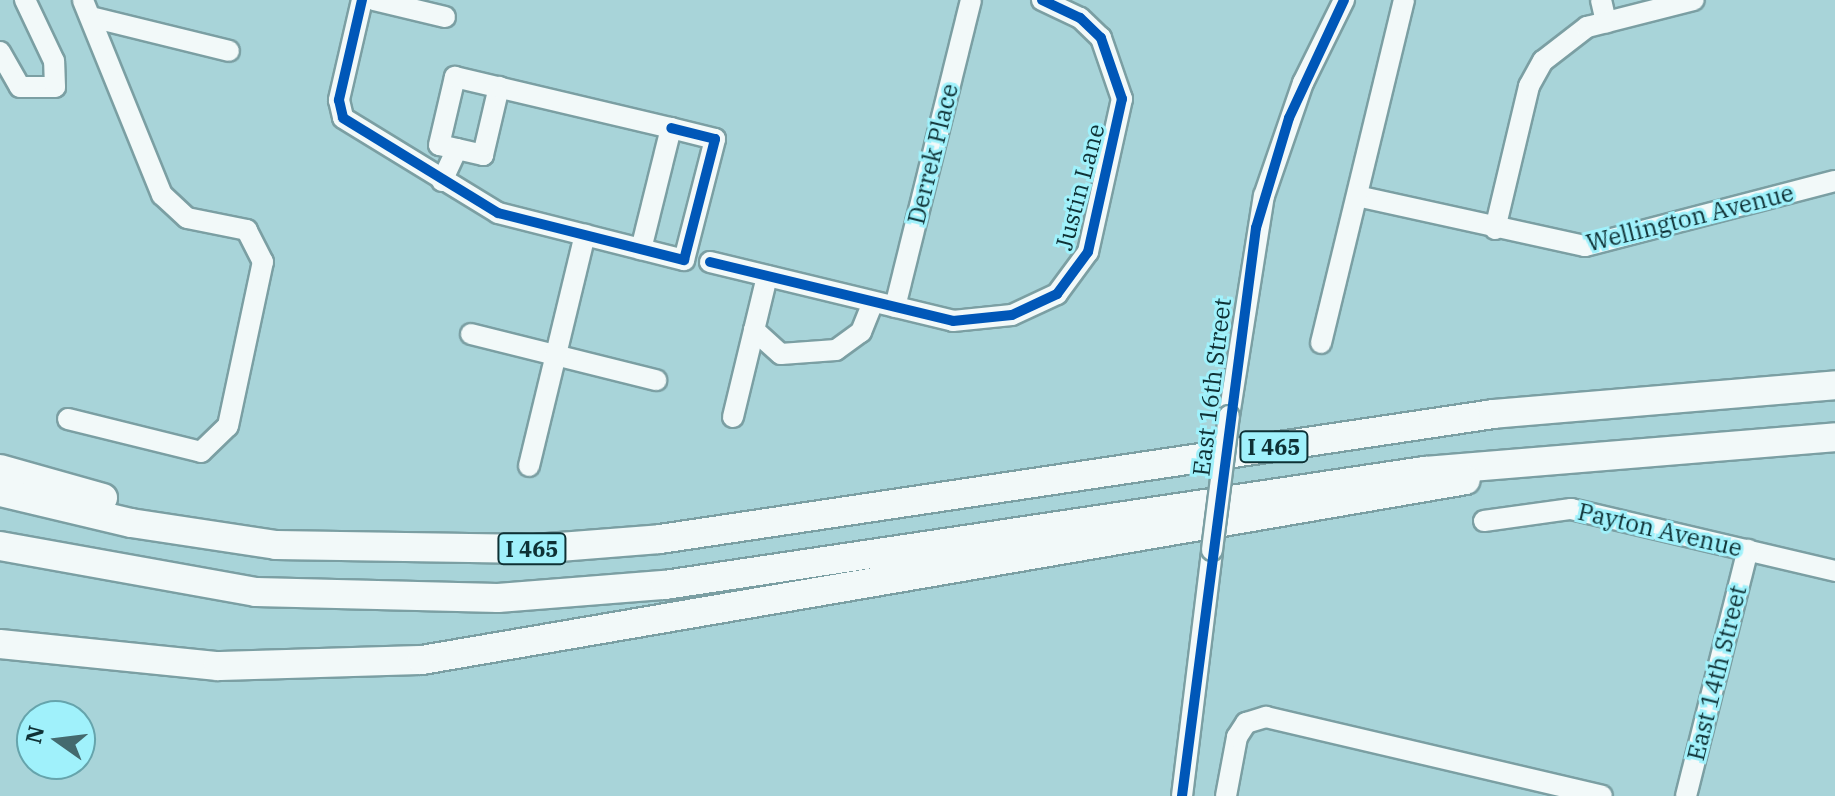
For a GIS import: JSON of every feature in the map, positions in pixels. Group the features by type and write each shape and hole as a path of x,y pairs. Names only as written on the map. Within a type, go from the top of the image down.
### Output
{"highway":[{"name":"I 465","path":"0,492 160,529 348,548 495,550 660,539 1508,412 1835,385"},
{"name":"I 465","path":"0,546 256,592 498,598 665,585 1424,471 1517,466 1835,437"},
{"path":"0,644 206,666 422,660 1412,494 1517,466"},
{"path":"0,469 164,512 348,548"}],"street":[{"path":"0,52 20,87 55,87 54,61 25,0"},
{"path":"362,0 339,107 351,127 498,213 684,260 715,139 671,128 499,87 455,77 439,145 483,155 499,87"},
{"path":"374,0 445,17"},
{"name":"Derrek Place","path":"895,307 971,0"},
{"name":"Justin Lane","path":"710,262 957,321 1012,315 1057,294 1085,258 1119,123 1119,75 1086,22 1042,0"},
{"name":"East 16th Street","path":"1182,796 1229,416 1264,196 1303,83 1344,0"},
{"path":"1321,343 1404,0"},
{"path":"1601,0 1606,22"},
{"path":"1495,229 1535,73 1563,41 1606,22 1694,0"},
{"path":"87,9 229,51"},
{"path":"68,419 201,452 228,426 263,262 247,230 187,218 162,195 87,9"},
{"path":"641,249 671,128"},
{"path":"442,181 457,149"},
{"name":"Wellington Avenue","path":"1357,196 1495,229 1593,245 1835,181"},
{"path":"529,466 585,235"},
{"path":"733,417 767,276"},
{"path":"754,330 781,354 836,350 861,332 873,302"},
{"path":"471,334 656,380"},
{"name":"Payton Avenue","path":"1484,521 1571,509 1835,571"},
{"name":"East 14th Street","path":"1686,796 1748,550"},
{"path":"1226,796 1246,723 1271,717 1602,796"}],"cycle path":[{"path":"362,0 339,100 343,118 498,213 684,260 715,139 671,128"},
{"path":"710,262 953,321 1012,315 1057,294 1088,252 1122,99 1101,38 1080,18 1042,0"},
{"path":"1182,796 1256,228 1289,118 1344,0"}]}
